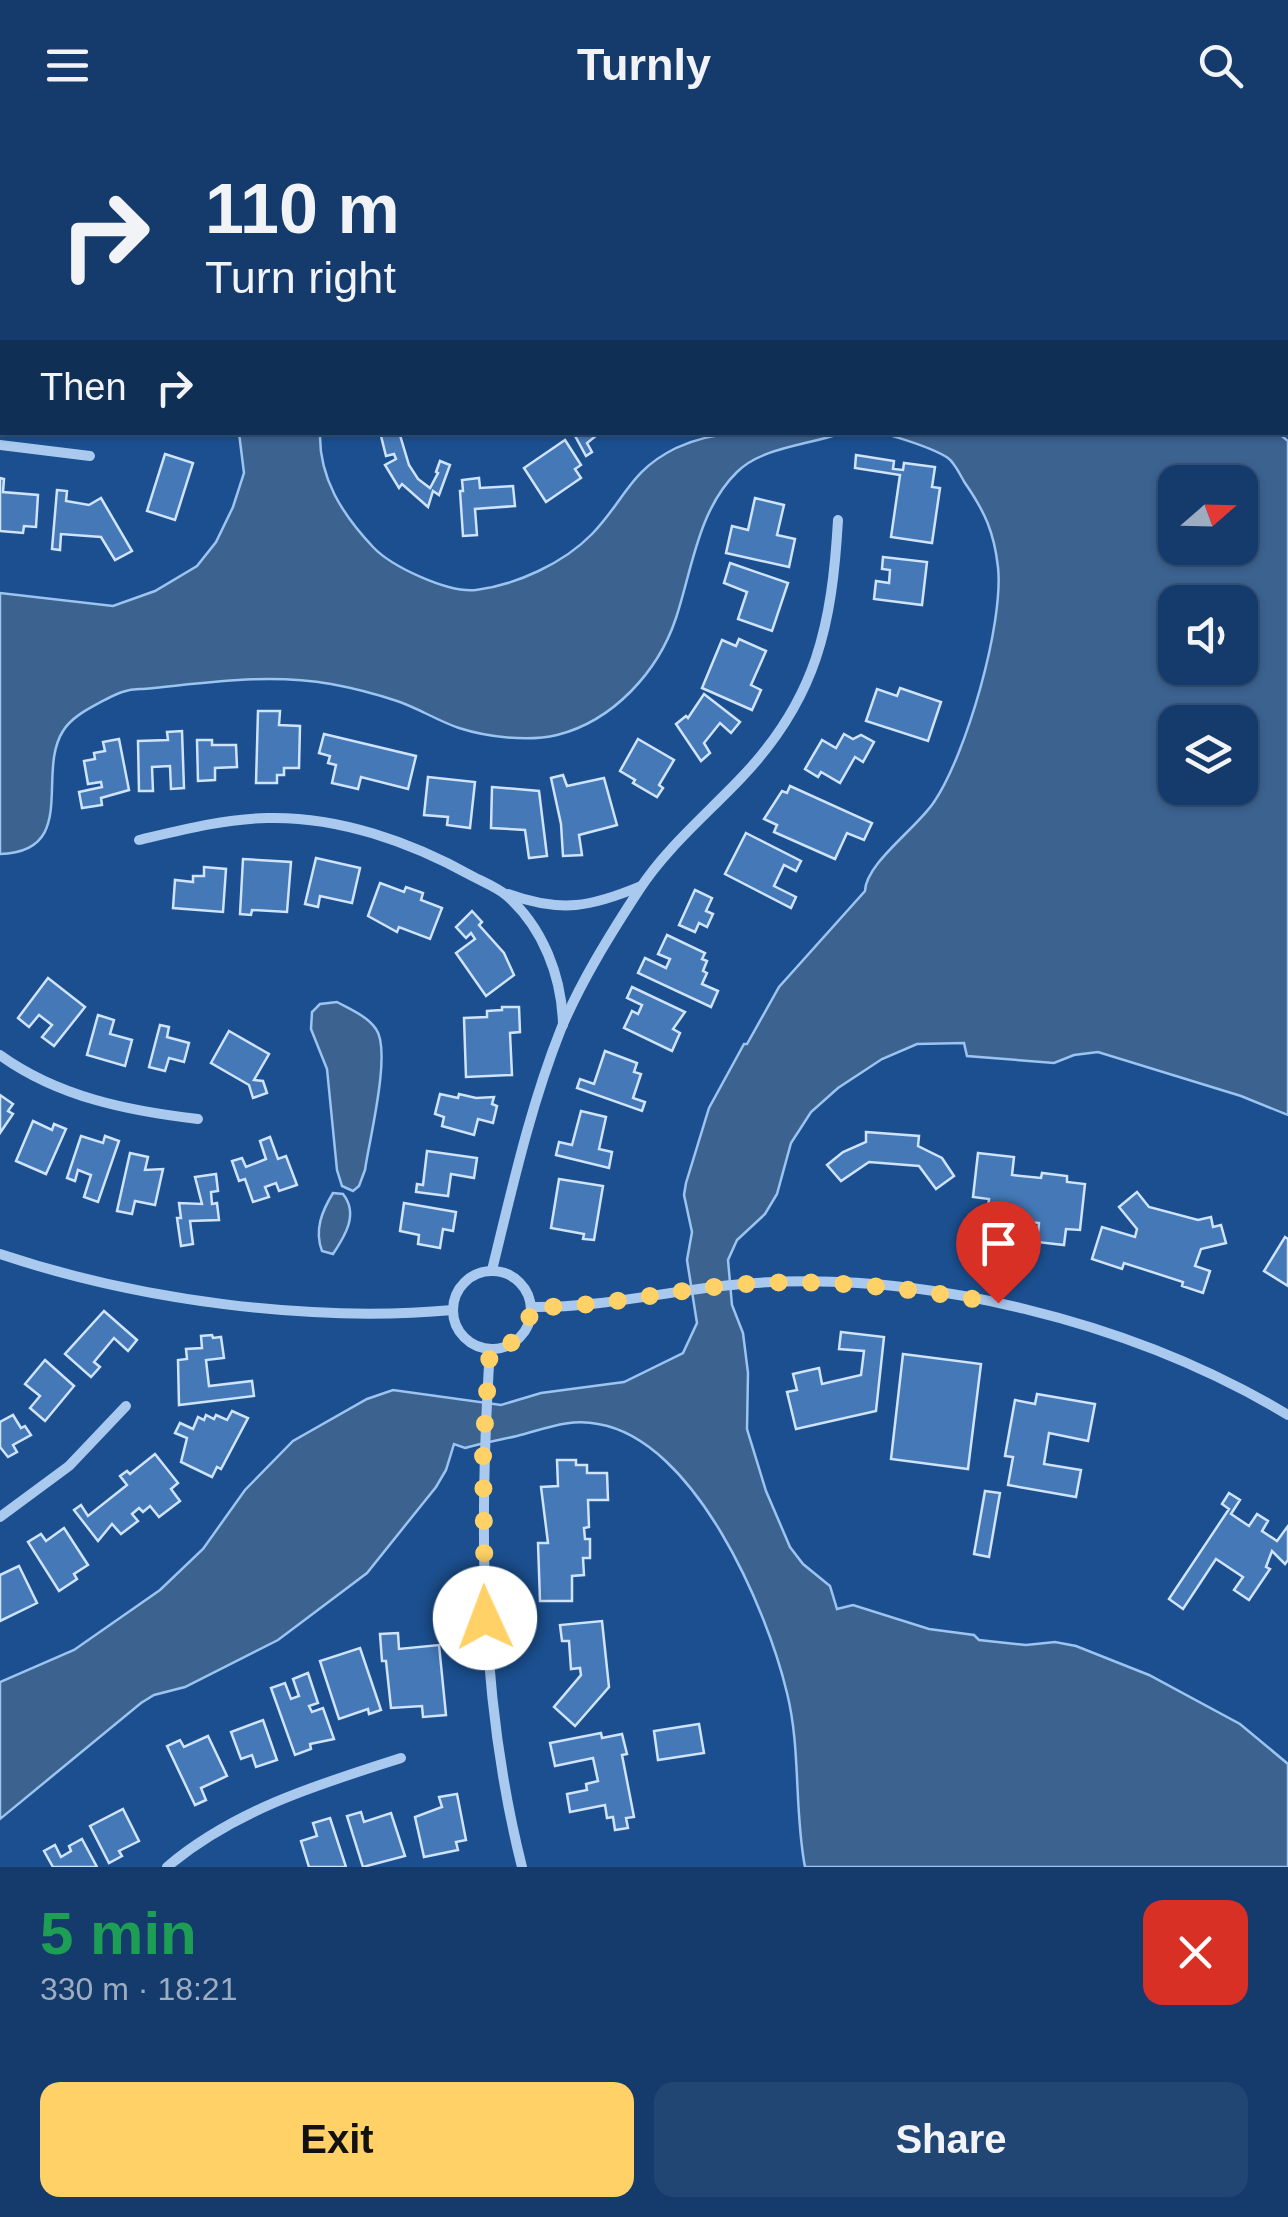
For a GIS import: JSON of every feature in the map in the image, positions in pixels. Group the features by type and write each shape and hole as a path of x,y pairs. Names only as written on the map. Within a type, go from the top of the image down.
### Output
{"street":[{"path":"0,445 90,456"},
{"path":"492,1270 518,1161 563,1026 642,885 763,754 812,671 830,610 838,520"},
{"path":"138,840 222,822 308,819 412,848 537,904 564,907 612,898 642,885"},
{"path":"504,892 527,919 550,957 562,999 563,1026"},
{"path":"0,1056 34,1075 105,1104 198,1119"},
{"path":"0,1254 85,1276 222,1303 361,1314 453,1310"},
{"path":"492,1270 514,1277 531,1307 520,1337 501,1348 490,1349 468,1341 455,1322 453,1310 464,1282 492,1270"},
{"path":"531,1307 580,1307 743,1284 804,1282 935,1292 1054,1316 1187,1363 1249,1392 1288,1416"},
{"path":"490,1349 483,1452 486,1634 500,1748 522,1867"},
{"path":"0,1517 69,1466 126,1406"},
{"path":"167,1867 231,1824 270,1804 401,1758"}],"water":[{"path":"239,435 320,435 324,465 334,494 373,547 421,577 476,590 523,578 581,545 637,476 676,448 716,435 835,435 759,457 724,487 705,522 676,618 658,657 631,692 597,718 557,735 508,738 451,725 381,696 307,681 237,680 131,690 89,708 66,726 56,748 48,825 39,840 24,850 0,854 0,593 113,606 155,591 197,566 216,542 244,473"},
{"path":"890,435 1281,435 1288,441 1288,1115 1241,1096 1098,1052 1054,1063 967,1056 964,1043 917,1044 882,1059 838,1088 811,1112 791,1143 777,1194 765,1214 737,1240 728,1260 732,1305 743,1333 748,1373 747,1429 766,1491 790,1547 803,1564 830,1586 837,1609 853,1605 929,1629 974,1635 979,1640 1076,1646 1149,1675 1240,1724 1288,1764 1288,1867 805,1867 787,1693 763,1618 744,1575 695,1494 666,1461 633,1437 598,1424 577,1422 465,1448 454,1444 436,1487 367,1573 278,1640 185,1687 154,1695 141,1703 0,1819 0,1682 74,1650 160,1590 203,1549 245,1490 293,1441 367,1399 393,1390 501,1405 541,1393 624,1382 683,1353 697,1323 687,1260 692,1232 684,1195 709,1108 779,987 865,891 883,857 934,802 970,722 995,621 998,567 983,513 948,458"},
{"path":"337,1002 376,1029 382,1056 365,1170 353,1191 342,1186 337,1170 327,1069 311,1029 312,1012 320,1004"},
{"path":"333,1193 343,1194 350,1217 333,1254 322,1251 319,1228"}],"building":[{"path":"381,435 400,435 409,465 430,488 440,461 450,465 439,495 433,491 428,507 402,484 399,488 385,465 396,459 394,454 386,456"},
{"path":"575,435 597,435 587,443 592,452 586,456"},
{"path":"565,440 581,465 575,469 581,478 546,502 524,468"},
{"path":"165,454 193,463 175,520 147,511"},
{"path":"856,455 894,461 893,469 903,470 904,463 935,467 932,487 940,488 932,543 891,537 900,475 855,468"},
{"path":"0,478 4,479 3,492 38,495 36,527 24,526 23,533 0,531"},
{"path":"479,478 480,488 513,486 515,506 475,509 477,535 463,536 462,480"},
{"path":"57,490 67,491 66,501 89,505 101,498 132,551 115,560 101,537 61,534 60,550 52,549"},
{"path":"755,498 784,505 777,535 795,539 789,567 726,553 732,526 748,530"},
{"path":"883,557 927,562 922,605 874,599 876,581 889,583 890,570 882,569"},
{"path":"730,563 788,583 772,631 738,619 747,592 724,583"},
{"path":"739,639 766,651 751,685 761,690 752,710 702,688 722,640 736,646"},
{"path":"900,688 941,702 928,741 866,721 877,689 897,696"},
{"path":"704,694 740,722 731,733 720,723 704,743 710,753 701,761 676,724 688,718"},
{"path":"258,711 280,711 279,725 300,726 299,768 284,768 284,775 277,775 277,783 256,783"},
{"path":"182,731 184,788 171,789 170,766 152,767 153,791 139,791 138,741 168,740 167,732"},
{"path":"324,734 416,756 408,789 361,777 358,789 332,783 336,765 328,763 330,756 319,753"},
{"path":"844,734 853,739 861,735 874,742 863,762 855,757 840,783 821,772 818,777 805,769 822,740 836,748"},
{"path":"119,739 129,790 101,798 102,805 82,808 79,792 102,787 101,782 88,784 84,761 105,751 103,742"},
{"path":"638,739 674,760 659,785 663,788 657,797 620,771"},
{"path":"197,740 212,740 212,745 236,745 237,767 215,768 215,780 198,781"},
{"path":"563,775 567,786 604,778 617,825 579,835 582,855 563,856 551,778"},
{"path":"428,777 475,782 470,828 447,825 448,817 424,815"},
{"path":"790,786 872,823 864,840 847,833 835,859 774,832 777,825 764,819 782,791 787,793"},
{"path":"492,787 539,791 547,856 529,858 525,830 491,828"},
{"path":"746,833 801,861 796,871 784,865 774,886 796,897 791,908 725,874"},
{"path":"316,858 360,868 352,903 320,896 318,907 305,904"},
{"path":"243,859 291,862 287,912 252,910 251,915 240,914"},
{"path":"204,867 226,869 223,912 173,908 175,880 193,882 193,876 204,876"},
{"path":"380,883 404,892 406,887 423,893 421,900 442,908 430,939 399,927 397,932 368,916"},
{"path":"695,890 712,898 706,911 713,914 707,927 699,923 695,932 679,925"},
{"path":"472,911 504,953 514,975 486,996 456,953 475,939 471,933 466,938 456,927"},
{"path":"667,935 705,953 703,971 707,973 702,984 718,991 711,1007 638,973 645,958 666,968 670,959 658,954"},
{"path":"48,978 85,1007 54,1046 42,1037 52,1025 39,1015 29,1027 18,1018"},
{"path":"632,987 685,1012 673,1029 680,1033 672,1051 624,1028 632,1011 638,1014 642,1005 627,998"},
{"path":"519,1007 520,1032 510,1033 512,1075 466,1077 464,1018 487,1017 487,1011"},
{"path":"98,1015 114,1020 110,1034 132,1040 125,1066 87,1055"},
{"path":"160,1025 169,1027 167,1037 189,1043 184,1062 169,1058 165,1071 149,1067"},
{"path":"229,1031 269,1054 254,1080 263,1081 267,1093 253,1098 249,1085 211,1063"},
{"path":"605,1051 637,1063 634,1072 641,1074 633,1098 645,1102 642,1111 577,1088 580,1079 594,1084"},
{"path":"440,1094 494,1097 492,1104 497,1106 493,1123 478,1119 474,1135 442,1126 444,1117 435,1114"},
{"path":"0,1095 13,1104 8,1111 13,1114 0,1133"},
{"path":"581,1111 606,1117 599,1149 612,1152 609,1168 556,1155 559,1142 572,1145"},
{"path":"33,1121 52,1130 54,1124 66,1129 46,1174 16,1161"},
{"path":"866,1132 919,1136 918,1146 942,1158 954,1176 936,1189 919,1166 869,1162 841,1181 827,1165 843,1152 866,1142"},
{"path":"81,1136 103,1143 105,1136 119,1141 98,1202 84,1197 91,1175 78,1170 75,1181 67,1178"},
{"path":"270,1137 278,1159 286,1156 297,1185 279,1191 276,1183 265,1187 269,1197 253,1202 245,1179 239,1181 232,1161 242,1158 246,1167 266,1159 260,1141"},
{"path":"427,1151 477,1158 474,1178 451,1174 448,1196 416,1192 417,1184 423,1185"},
{"path":"130,1153 148,1157 145,1170 163,1169 155,1205 135,1201 132,1214 117,1211"},
{"path":"978,1153 1014,1157 1012,1175 1067,1176 1067,1182 1085,1184 1080,1230 1066,1229 1064,1245 1037,1242 1039,1223 1020,1221 1019,1232 996,1230 995,1241 974,1238 976,1222 986,1223 989,1199 973,1197"},
{"path":"216,1174 218,1191 211,1192 219,1220 190,1221 193,1244 181,1246 179,1203 202,1204 195,1177"},
{"path":"559,1179 603,1186 594,1240 583,1239 584,1234 551,1228"},
{"path":"1137,1192 1149,1207 1198,1220 1211,1217 1213,1227 1221,1225 1226,1243 1201,1249 1195,1266 1210,1271 1203,1293 1182,1286 1183,1282 1124,1263 1122,1269 1092,1259 1102,1227 1135,1237 1137,1229 1119,1207"},
{"path":"404,1203 456,1212 453,1231 443,1229 440,1248 418,1244 419,1235 400,1231"},
{"path":"1285,1237 1288,1239 1288,1286 1264,1271"},
{"path":"104,1311 137,1340 128,1351 114,1338 94,1362 100,1367 91,1377 65,1354"},
{"path":"841,1332 884,1337 876,1411 796,1429 787,1392 797,1390 793,1374 819,1368 822,1384 861,1375 864,1351 839,1349"},
{"path":"201,1336 221,1337 224,1358 206,1360 209,1386 252,1381 254,1396 179,1405 178,1360 187,1359 186,1349 202,1348"},
{"path":"903,1354 981,1364 968,1469 891,1459"},
{"path":"45,1360 74,1386 45,1421 30,1408 40,1396 25,1384"},
{"path":"1037,1394 1095,1404 1088,1441 1049,1433 1044,1464 1081,1470 1076,1497 1008,1485 1013,1457 1005,1456 1015,1400 1035,1404"},
{"path":"232,1411 248,1418 221,1469 217,1467 212,1477 181,1462 187,1438 175,1433 180,1423 193,1429 198,1417 214,1419 216,1415 227,1420"},
{"path":"13,1415 31,1435 13,1445 17,1452 8,1457 0,1447 0,1422"},
{"path":"155,1454 178,1483 171,1489 180,1501 159,1517 150,1506 143,1512 139,1508 132,1514 138,1521 121,1534 112,1524 98,1541 74,1510 81,1505 88,1516 127,1485 120,1476 127,1471 130,1474"},
{"path":"557,1460 576,1460 576,1465 587,1465 587,1473 607,1473 608,1500 588,1500 589,1527 584,1528 585,1539 590,1539 590,1558 583,1558 584,1575 572,1576 572,1601 540,1601 538,1543 548,1543 541,1487 558,1486"},
{"path":"985,1491 1000,1493 989,1557 974,1554"},
{"path":"1229,1493 1240,1500 1231,1514 1249,1526 1257,1514 1268,1521 1262,1531 1277,1541 1288,1526 1288,1560 1285,1564 1272,1551 1266,1567 1270,1569 1249,1600 1234,1590 1243,1577 1216,1559 1183,1609 1169,1599 1229,1509 1222,1504"},
{"path":"64,1528 88,1565 74,1574 77,1579 59,1591 28,1542 41,1534 46,1541"},
{"path":"19,1566 37,1603 0,1621 0,1575"},
{"path":"602,1621 609,1687 575,1726 554,1707 581,1675 580,1668 571,1669 569,1641 562,1641 560,1625"},
{"path":"398,1633 399,1649 439,1645 446,1715 423,1717 422,1706 391,1708 380,1634"},
{"path":"360,1648 381,1710 369,1714 368,1709 339,1719 320,1661"},
{"path":"308,1673 318,1703 309,1706 312,1712 323,1708 334,1739 310,1744 311,1749 295,1755 271,1688 285,1683 291,1699 299,1696 293,1679"},
{"path":"263,1720 277,1760 256,1767 252,1755 241,1759 231,1732"},
{"path":"699,1724 704,1753 658,1760 654,1731"},
{"path":"601,1733 602,1738 622,1734 627,1754 622,1755 634,1817 626,1818 628,1828 615,1830 605,1805 570,1812 567,1794 587,1790 586,1784 598,1781 593,1758 555,1766 550,1743"},
{"path":"208,1736 227,1776 201,1788 206,1800 195,1805 167,1746 180,1740 184,1747"},
{"path":"457,1794 466,1840 456,1842 458,1850 424,1857 415,1817 442,1807 439,1797"},
{"path":"123,1809 139,1841 119,1851 122,1856 109,1863 90,1826"},
{"path":"361,1812 364,1822 391,1813 405,1856 363,1867 347,1816"},
{"path":"330,1818 346,1867 309,1867 301,1841 317,1836 313,1823"},
{"path":"82,1839 97,1867 53,1867 44,1851 55,1845 61,1857 71,1851 69,1846"}],"route":[{"path":"485,1618 483,1452 490,1349 501,1348 520,1337 531,1307 580,1307 743,1284 804,1282 935,1292 998,1303"}]}
